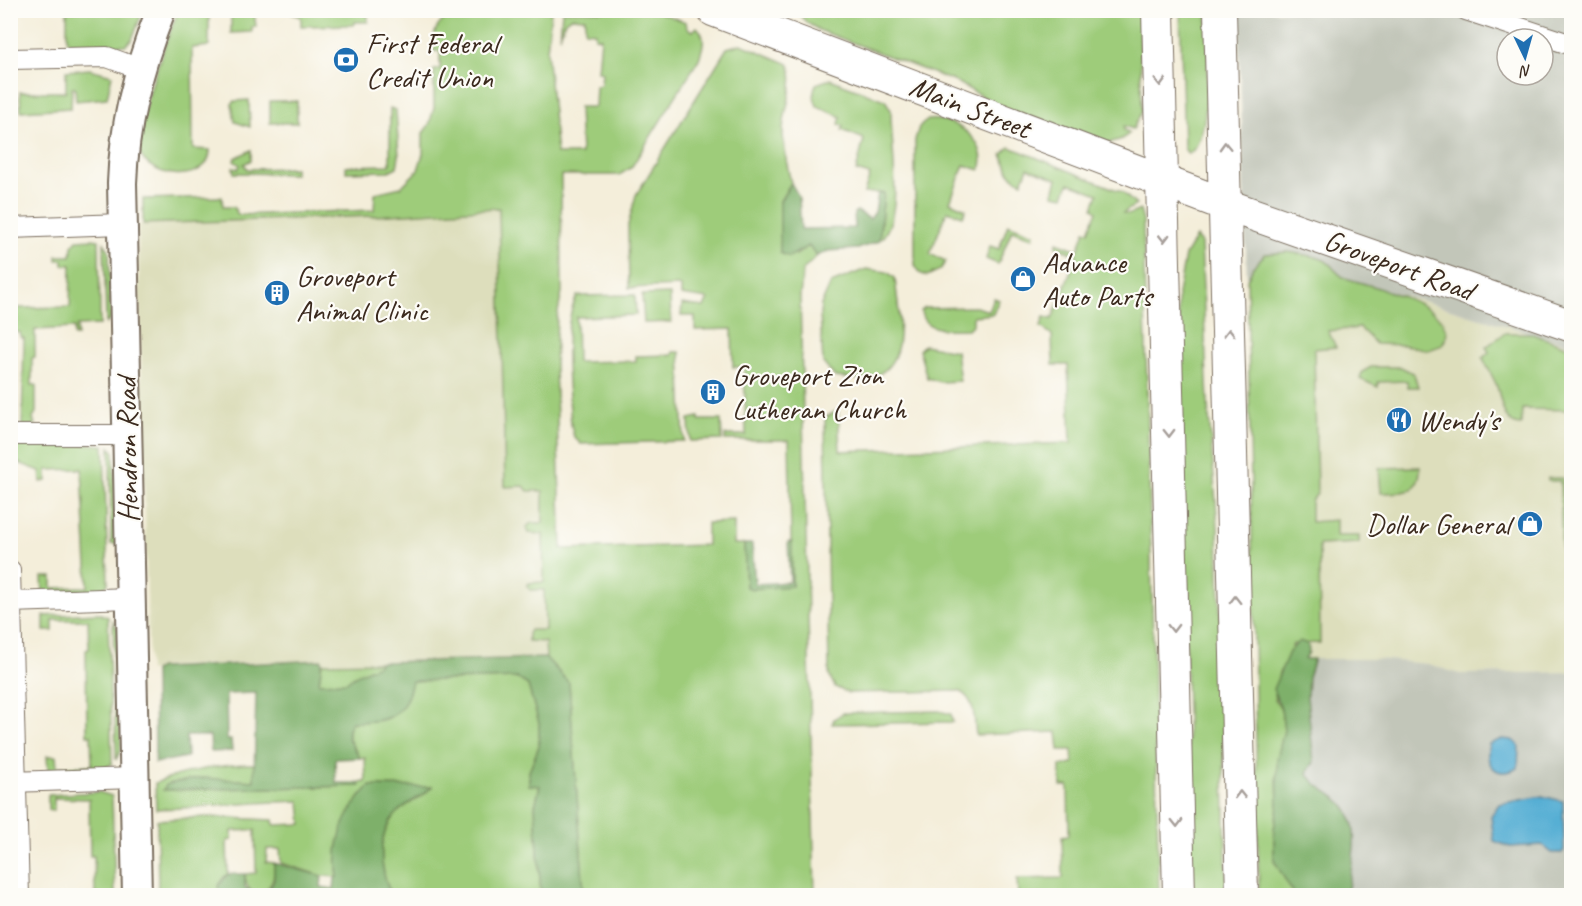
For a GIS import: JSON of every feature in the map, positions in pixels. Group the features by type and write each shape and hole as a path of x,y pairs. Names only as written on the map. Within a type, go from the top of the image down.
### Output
{"main road":[{"name":"Main Street","path":"713,10 1163,179 1226,205"},
{"path":"1158,10 1179,896"},
{"path":"1220,10 1242,896"},
{"name":"Groveport Road","path":"1226,205 1572,326"}],"street":[{"name":"Hendron Road","path":"138,896 122,225 125,137 140,69 161,10"},
{"path":"1466,10 1572,45"},
{"path":"10,59 107,57 140,69"},
{"path":"10,228 122,225"},
{"path":"10,435 127,435"},
{"path":"10,570 13,782 19,896"},
{"path":"11,602 131,598"},
{"path":"13,782 135,778"}],"shaded area":[{"path":"1238,11 1571,11 1571,345 1342,277 1325,260 1288,252 1265,254 1253,267 1247,280"},
{"path":"499,208 505,486 524,486 543,491 543,523 530,534 543,534 544,582 529,583 530,590 544,589 545,630 530,630 546,641 546,658 322,663 321,660 247,662 166,666 149,671 138,225 374,216"},
{"path":"1288,252 1377,288 1571,345 1571,672 1460,674 1428,664 1379,659 1255,659 1247,280"},
{"path":"1314,659 1379,659 1428,664 1460,674 1571,672 1571,895 1347,895 1353,829 1343,804 1312,781 1307,773 1313,744 1307,716 1308,677"}],"green space":[{"path":"67,11 143,11 132,39 126,45 72,48 67,40"},
{"path":"178,11 209,11 209,46 192,48 193,149 210,150 207,162 188,174 161,171 149,165 141,156 137,143 139,127 151,86"},
{"path":"231,11 254,11 256,27 252,27 252,32 231,33"},
{"path":"292,11 364,11 363,14 368,15 368,22 355,22 354,25 301,26 301,17"},
{"path":"452,11 551,11 547,51 557,154 581,154 579,107 595,107 596,86 601,85 602,72 598,71 601,38 595,37 595,32 585,31 585,18 571,17 565,21 560,37 562,11 655,11 686,22 687,28 693,31 697,27 700,31 703,46 699,59 631,168 619,175 561,175 562,292 557,317 555,367 562,549 707,545 707,523 734,522 734,544 744,544 746,587 792,586 789,440 725,440 725,435 746,435 744,367 733,367 732,329 695,330 695,316 681,316 682,304 704,307 708,299 681,295 681,286 629,288 628,225 636,195 727,48 741,44 789,64 792,79 783,130 784,150 791,183 780,201 796,255 809,246 817,256 803,270 800,296 815,895 584,895 569,683 546,658 545,642 528,641 530,630 545,630 544,590 530,590 527,586 529,583 544,582 543,534 528,533 526,528 531,523 543,523 543,491 528,491 524,486 505,487 499,208 374,216 143,224 143,199 222,197 223,207 234,207 238,215 374,210 375,193 401,187 418,170 423,154 423,133 429,125 434,108 434,70 440,69 440,51 433,51 435,32 439,24"},
{"path":"796,11 1139,11 1142,111 1133,129 1124,126 1124,130 1130,133 1122,139 1103,145 1020,117 956,82 819,30 807,23"},
{"path":"1180,11 1207,11 1208,65 1205,111 1202,131 1196,146 1188,154 1184,148"},
{"path":"90,69 112,75 107,98 76,101 75,87 72,87 71,108 21,111 20,92 66,92 66,71"},
{"path":"830,79 885,100 891,110 894,199 887,230 879,241 884,193 864,193 870,175 856,171 864,139 842,130 844,126 839,124 841,117 817,106 815,100 816,84"},
{"path":"249,100 250,127 235,122 232,104 235,101"},
{"path":"270,101 297,101 297,123 270,123"},
{"path":"390,108 396,110 399,156 397,167 389,171 346,172 346,166 390,165"},
{"path":"928,120 949,122 968,133 980,150 982,160 980,170 964,165 950,202 966,209 963,216 947,211 930,254 946,261 940,270 927,276 919,273 915,265 915,140 919,127"},
{"path":"1010,147 1122,192 1136,205 1123,213 1130,214 1140,210 1143,221 1159,895 1018,895 1017,879 1063,878 1062,836 1069,835 1068,786 1061,786 1060,766 1073,764 1072,750 1059,750 1057,732 976,735 971,704 969,699 959,691 848,693 835,687 829,675 825,418 838,410 840,451 1071,443 1068,365 1053,365 1052,335 1041,327 1044,317 1052,319 1077,255 1056,247 1057,242 1078,250 1085,231 1089,231 1097,211 1093,208 1098,194 1069,183 1064,196 1053,194 1057,179 1028,168 1022,182 1017,180 1009,171 1002,154"},
{"path":"251,150 251,160 244,164 247,169 295,168 295,174 234,173 233,167 238,169 240,165 234,161 235,158"},
{"path":"791,183 799,197 801,229 855,228 854,213 857,211 870,219 875,212 878,193 884,193 879,241 858,249 828,251 817,256 809,246 789,257 780,253 780,201"},
{"path":"1008,224 1034,234 1033,238 1012,230 998,264 986,259 990,246 999,249"},
{"path":"1196,237 1201,243 1208,403 1218,528 1227,895 1191,896 1178,294 1185,255"},
{"path":"77,240 99,240 100,325 77,326 77,336 74,336 74,328 35,330 32,385 36,385 36,412 33,419 35,425 22,427 24,338 21,338 20,332 11,333 10,312 15,312 15,308 70,307 71,265 63,265 63,260 57,260 57,256 71,256 72,246"},
{"path":"104,243 109,250 111,319 106,324"},
{"path":"1288,252 1320,258 1345,278 1412,300 1429,309 1442,320 1447,332 1442,345 1428,350 1404,345 1376,344 1360,328 1328,331 1336,347 1314,349 1317,494 1311,501 1311,522 1336,520 1336,536 1359,536 1359,543 1319,545 1320,643 1293,644 1285,665 1279,672 1275,700 1281,709 1284,730 1277,776 1278,807 1274,829 1274,860 1294,895 1259,895 1247,280 1253,267 1265,254"},
{"path":"866,269 887,272 895,278 899,321 897,350 891,363 882,372 864,379 835,377 823,363 821,305 831,283"},
{"path":"670,294 671,322 644,323 642,295"},
{"path":"635,295 636,315 576,317 577,362 636,361 636,356 672,355 673,352 680,352 684,441 581,444 574,437 571,425 567,359 569,325 577,296"},
{"path":"994,298 999,300 993,314 973,316 973,324 968,329 933,326 923,318 921,311 925,308 976,307 989,311"},
{"path":"1505,333 1530,333 1571,348 1571,410 1522,409 1521,425 1510,421 1503,410 1496,384 1483,358 1489,352 1486,347"},
{"path":"924,345 956,351 960,381 940,382 927,378 919,350"},
{"path":"1371,367 1401,367 1414,374 1418,387 1408,387 1407,381 1378,382 1378,387 1360,379 1362,372"},
{"path":"699,417 699,420 721,420 722,440 690,441 689,419"},
{"path":"11,445 104,445 108,584 98,591 43,594 42,577 52,577 52,588 88,587 82,469 47,470 47,481 41,482 40,471 11,460"},
{"path":"110,447 114,452 117,544 111,544"},
{"path":"1420,467 1414,488 1403,492 1381,493 1379,468"},
{"path":"1548,478 1563,478 1565,566 1562,566 1560,481 1548,481"},
{"path":"788,542 792,542 792,586 752,589 746,587 744,544 752,544 755,584 790,582"},
{"path":"98,613 108,617 112,764 100,770 48,771 47,756 56,756 57,767 92,765 91,735 87,735 88,620 53,620 53,631 44,631 44,616"},
{"path":"113,621 118,629 121,750 116,760"},
{"path":"1299,641 1308,644 1309,652 1305,659 1314,659 1308,677 1307,697 1314,762 1307,773 1343,804 1353,824 1353,861 1347,895 1294,895 1274,860 1274,829 1278,807 1277,759 1284,730 1281,709 1273,689 1289,652"},
{"path":"546,658 569,683 584,895 541,895 535,806 540,786 529,785 529,772 539,746 539,723 528,685 517,678 412,681 404,704 392,716 375,721 352,722 348,736 360,758 335,759 336,783 359,783 360,786 163,790 167,784 201,778 254,781 256,693 226,694 227,740 231,740 232,751 211,752 210,736 186,736 187,757 155,763 154,671 159,668 322,660 319,683 347,682 381,662"},
{"path":"381,662 347,682 319,683 322,663"},
{"path":"517,678 528,685 539,723 539,746 529,772 529,785 540,785 535,806 541,895 391,895 382,863 386,831 398,812 424,795 431,787 370,786 354,805 343,828 338,852 338,877 322,876 281,863 280,849 267,849 266,862 274,863 274,874 267,889 256,893 247,884 245,874 256,873 255,830 232,831 232,840 227,841 228,874 223,878 220,895 158,895 157,820 206,817 273,820 274,825 302,824 300,801 156,809 155,783 204,769 254,764 255,781 201,778 163,790 359,786 359,783 366,782 365,758 360,758 348,736 352,722 377,721 391,716 401,704 412,681"},
{"path":"939,711 951,714 953,722 832,724 834,719 843,713"},
{"path":"370,786 432,787 398,812 386,831 382,863 391,895 220,895 218,886 228,874 245,874 245,887 254,893 269,890 274,880 274,863 322,876 321,887 334,889 335,878 338,877 337,851 343,827 354,805"},
{"path":"99,792 112,796 115,895 95,895 94,856 90,856 89,799 54,798 54,810 48,810 48,795"}],"water":[{"path":"1502,739 1512,740 1519,745 1518,768 1511,771 1498,771 1488,759 1489,744"},
{"path":"1542,796 1563,801 1564,850 1562,853 1552,853 1542,845 1510,847 1494,841 1491,816 1499,804"}],"place":[{"name":"First Federal Credit Union","path":"346,60"},
{"name":"Advance Auto Parts","path":"1023,279"},
{"name":"Groveport Animal Clinic","path":"277,293"},
{"name":"Groveport Zion Lutheran Church","path":"713,392"},
{"name":"Wendy's","path":"1399,420"},
{"name":"Dollar General","path":"1530,524"}]}
